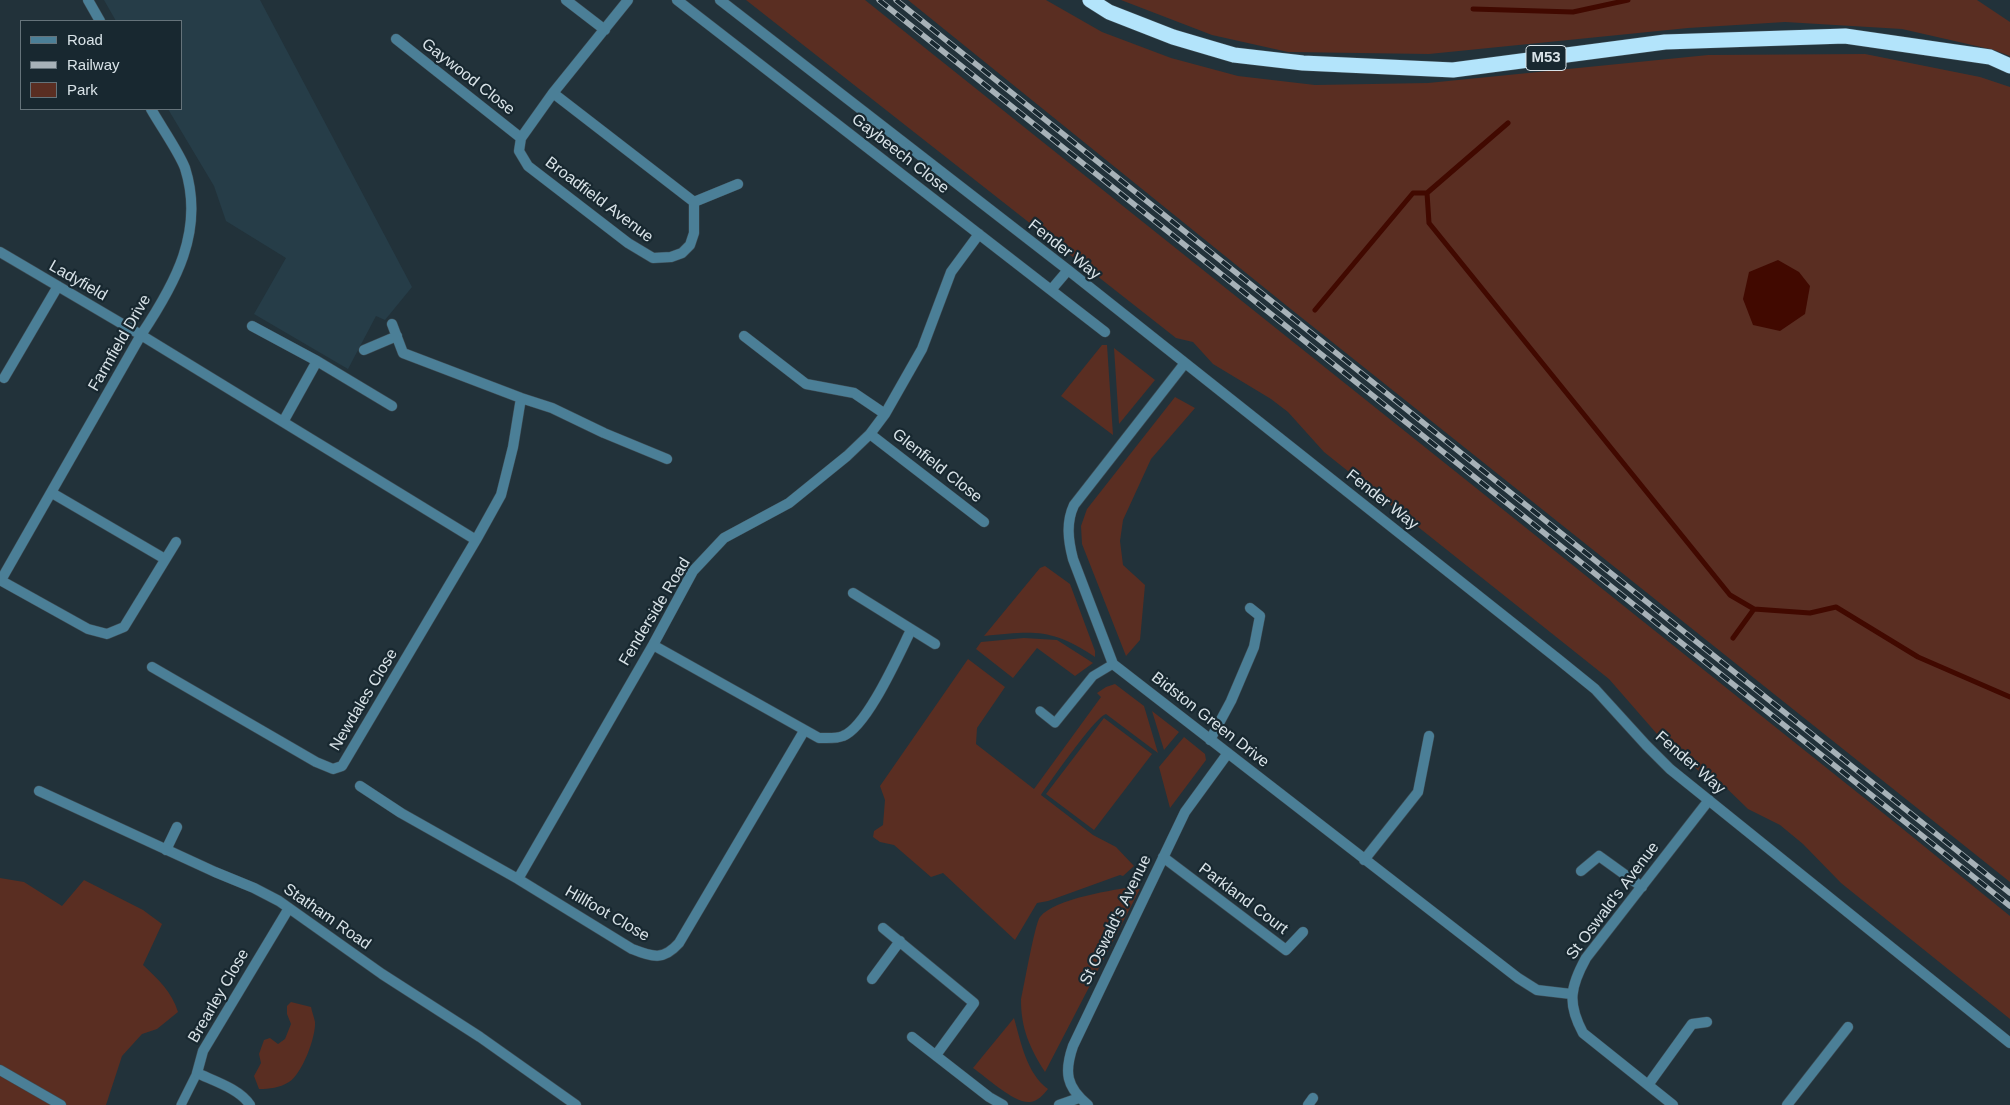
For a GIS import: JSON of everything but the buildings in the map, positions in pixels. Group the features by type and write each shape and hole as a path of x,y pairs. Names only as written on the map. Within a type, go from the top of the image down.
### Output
{"highway":[{"name":"M53","path":"1090,0 1109,12 1173,37 1234,54 1303,63 1453,70 1665,42 1845,36 1990,57 2010,66"}],"street":[{"path":"88,0 99,20"},
{"path":"566,0 604,30"},
{"path":"521,138 553,93 628,0"},
{"name":"Gaybeech Close","path":"677,0 1105,332"},
{"name":"Fender Way","path":"720,0 1068,270 1573,671 1595,689 1670,769 2010,1043"},
{"name":"Gaywood Close","path":"396,38 521,138"},
{"path":"553,93 694,202 738,184"},
{"name":"Farmfield Drive","path":"0,580 52,493 141,335 156,313 182,264 191,231 190,199 185,168 152,110"},
{"name":"Broadfield Avenue","path":"521,138 519,151 528,166 628,243 653,258 671,258 682,253 690,245 694,233 694,202"},
{"name":"Fenderside Road","path":"518,879 693,571 724,538 789,503 848,456 870,434 885,414 922,349 951,272 979,234"},
{"name":"Ladyfield","path":"1,255 141,335"},
{"path":"1051,290 1068,270"},
{"path":"4,378 58,286"},
{"path":"392,324 404,352 552,408 604,433 667,459"},
{"path":"252,326 317,361 392,406"},
{"path":"141,335 476,540"},
{"path":"364,350 397,336"},
{"path":"744,336 806,384 854,393 885,414"},
{"path":"283,422 317,361"},
{"path":"1113,664 1073,559 1068,517 1074,504 1184,363"},
{"name":"Newdales Close","path":"152,667 316,762 333,769 342,766 501,495 513,447 522,398"},
{"name":"Glenfield Close","path":"870,434 984,522"},
{"path":"52,493 165,559"},
{"path":"0,580 88,629 106,634 124,627 176,542"},
{"path":"853,592 934,644"},
{"path":"1210,740 1231,701 1254,647 1260,616 1250,608"},
{"path":"652,645 804,731 820,738 842,737 858,726 893,668 911,630"},
{"name":"Bidston Green Drive","path":"1113,664 1518,978 1537,990 1571,994"},
{"name":"Hillfoot Close","path":"360,786 401,813 518,879 632,949 651,956 663,955 673,950 689,927 804,731"},
{"path":"1364,860 1418,792 1429,736"},
{"name":"St Oswald's Avenue","path":"1088,1105 1079,1098 1070,1084 1066,1064 1072,1046 1185,812 1228,753"},
{"name":"Statham Road","path":"39,791 166,850 254,888 289,908 382,974 480,1037 576,1105"},
{"name":"St Oswald's Avenue","path":"1673,1105 1583,1033 1574,1018 1571,994 1575,978 1586,958 1709,800"},
{"path":"166,850 177,827"},
{"path":"1581,871 1599,856 1642,887"},
{"name":"Parkland Court","path":"1163,857 1286,950 1303,932"},
{"name":"Brearley Close","path":"197,1073 203,1051 289,908"},
{"path":"883,928 974,1002 936,1055"},
{"path":"872,979 900,941"},
{"path":"1648,1085 1692,1024 1707,1022"},
{"path":"1787,1105 1848,1027"},
{"path":"912,1037 989,1097 1003,1105"},
{"path":"0,1070 61,1105"},
{"path":"197,1073 232,1090 247,1100 250,1105"},
{"path":"1060,1105 1079,1098"}],"lane":[{"path":"1040,711 1055,723 1093,676 1113,664"},
{"path":"181,1105 197,1073"}],"shaded area":[{"path":"104,0 260,0 412,287 385,320 376,316 348,369 254,314 286,258 226,221 214,186 169,110 182,110 182,20 115,20"},
{"path":"1778,260 1799,272 1810,286 1805,314 1780,331 1753,325 1743,299 1749,272"}],"green space":[{"path":"746,0 865,0 1893,821 2010,916 2010,1019 1841,883 1803,844 1780,825 1748,809 1715,777 1701,773 1657,734 1609,679 1324,452 1288,412 1271,399 1213,364 1193,342 1176,338"},
{"path":"908,0 1046,0 1102,32 1171,58 1238,76 1315,85 1428,83 1708,55 1865,54 1980,77 2010,87 2010,882 1287,306"},
{"path":"1121,0 1977,0 2010,22 2010,56 1994,50 1902,29 1785,22 1688,28 1429,54 1288,52 1212,35"},
{"path":"1102,345 1107,345 1113,435 1061,396"},
{"path":"1114,348 1155,380 1119,424"},
{"path":"1175,397 1195,408 1151,459 1123,520 1120,541 1123,565 1145,585 1140,640 1126,656 1082,544 1081,526 1087,509"},
{"path":"1045,566 1070,584 1095,651 1095,657 1054,636 1016,633 984,636 1040,568"},
{"path":"1024,638 1057,640 1093,663 1075,676 1037,648 1013,678 976,649 981,642"},
{"path":"968,659 1005,687 977,728 976,744 1034,789 1101,697 1097,693 1115,684 1144,706 1158,753 1106,714 1100,718 1073,750 1041,795 1093,835 1116,847 1134,866 1123,876 1120,875 1048,901 1037,903 1015,940 943,873 931,877 894,845 880,842 873,837 874,831 883,825 885,800 880,786"},
{"path":"1152,711 1179,732 1164,750"},
{"path":"1104,718 1152,754 1094,830 1046,794"},
{"path":"1184,737 1205,754 1206,760 1170,808 1159,767"},
{"path":"0,878 24,882 62,906 84,880 143,910 162,924 143,965 168,992 178,1012 157,1029 142,1034 122,1056 106,1105 0,1105"},
{"path":"1138,886 1137,889 1140,889 1045,1072 1027,1038 1021,1010 1021,1000 1040,917 1048,910 1071,900"},
{"path":"291,1002 311,1007 315,1029 311,1045 294,1078 282,1086 259,1089 254,1076 261,1063 259,1054 264,1040 270,1038 278,1044 285,1039 291,1024 287,1014 287,1006"},
{"path":"1014,1018 1030,1067 1041,1083 1048,1089 1038,1099 1030,1102 1017,1099 973,1068"}],"waterway":[{"path":"1473,9 1573,12 1628,0"},
{"path":"1427,193 1508,123"},
{"path":"1315,310 1413,193 1427,193 1429,223 1730,595 1754,609 1810,613 1836,607 1918,657 2010,697"},
{"path":"1733,638 1754,609"}],"railway":[{"path":"879,0 2010,906"},
{"path":"896,0 2010,893"}]}
